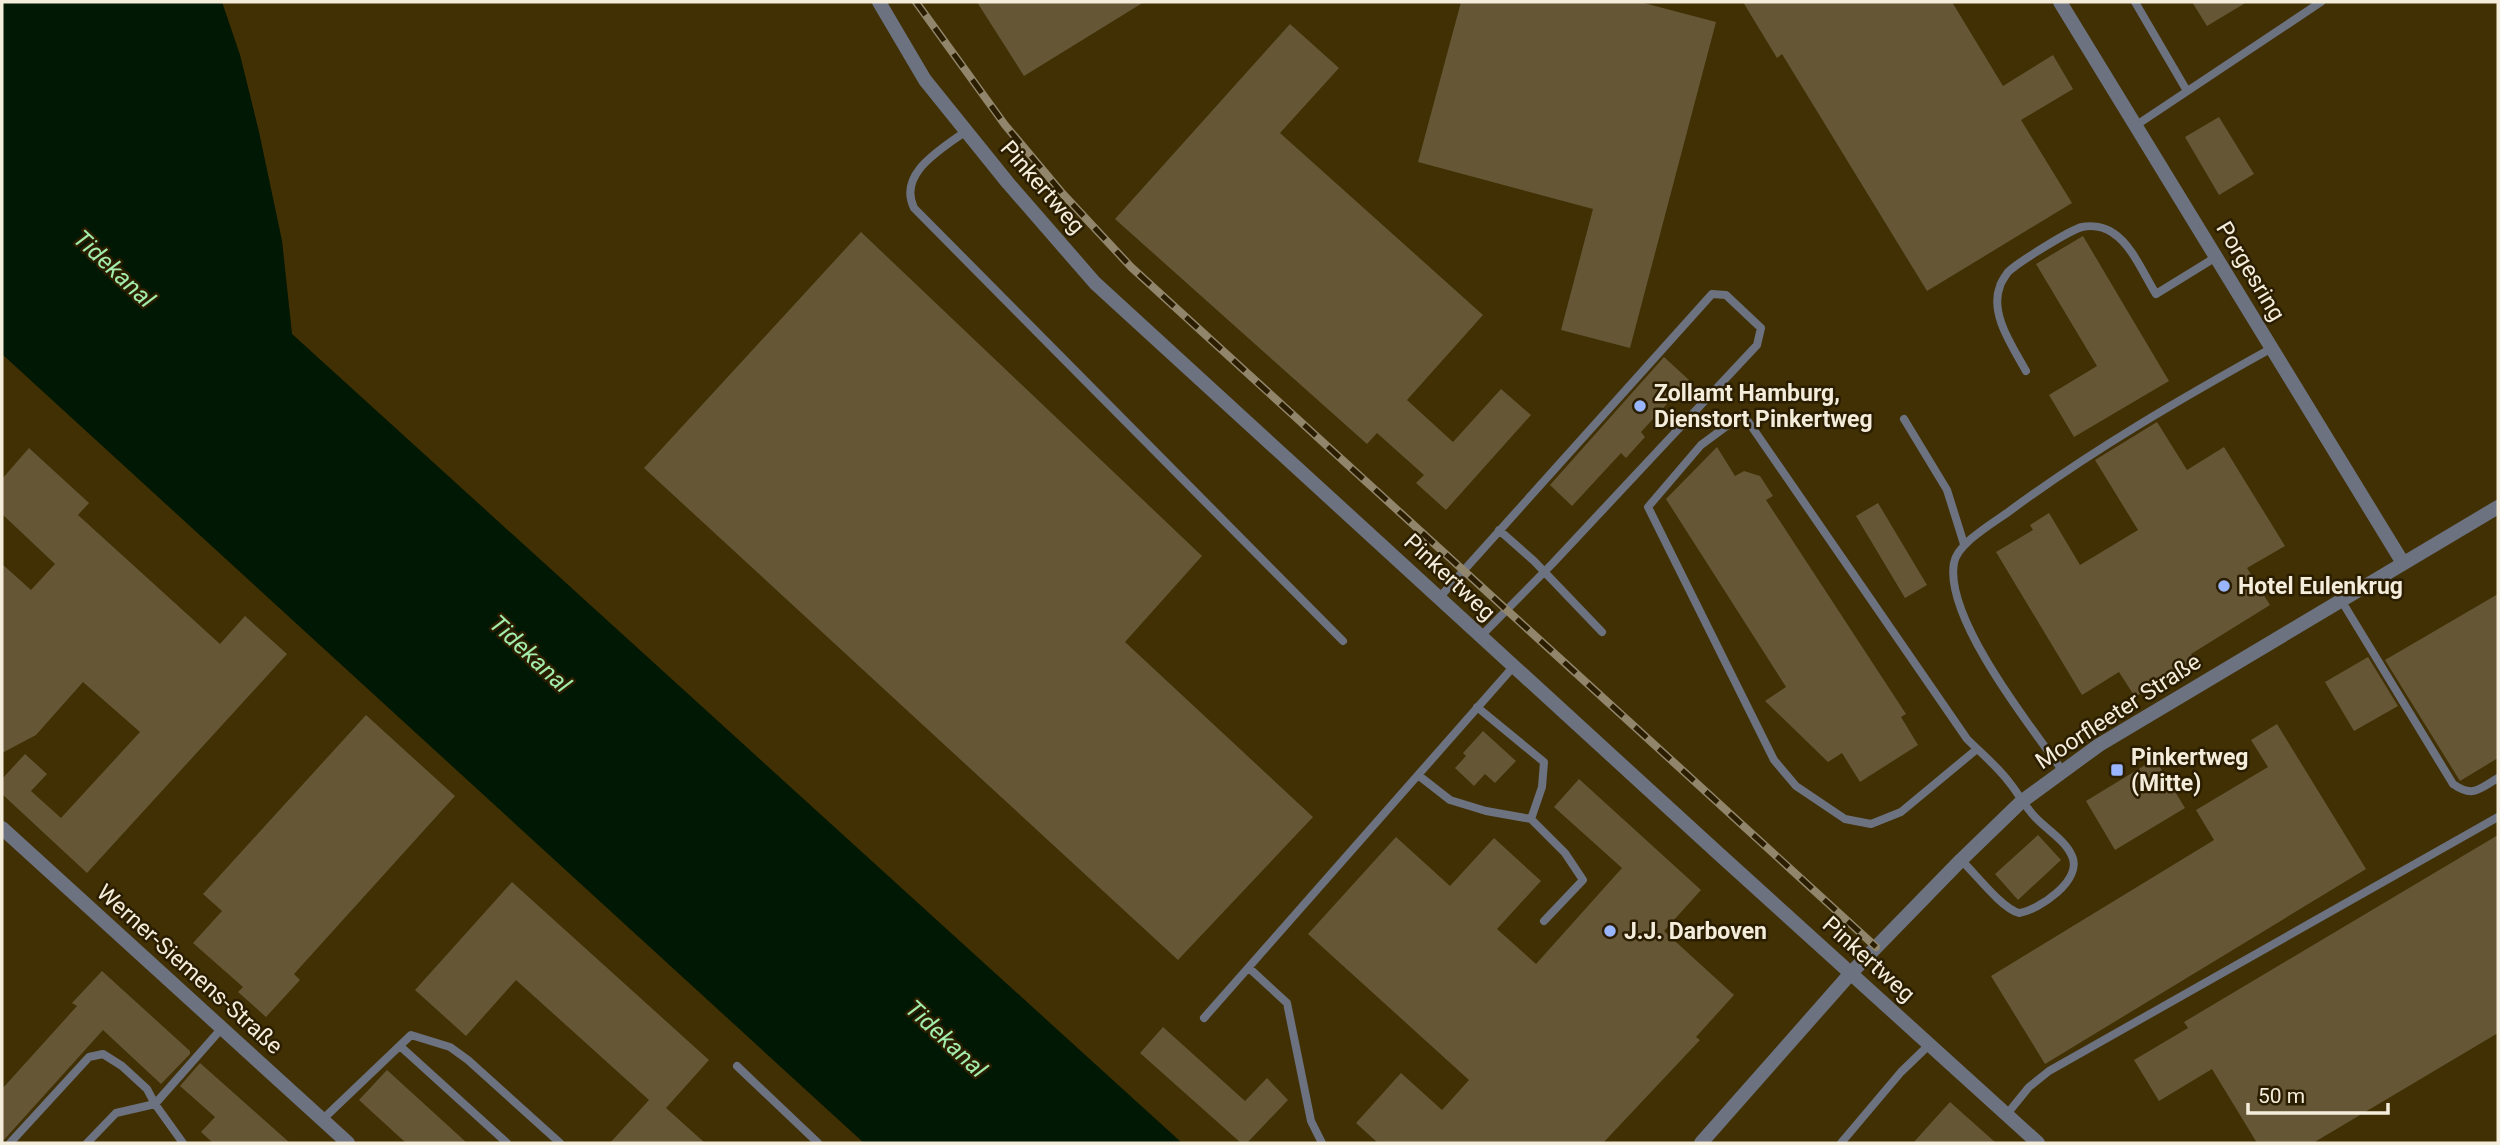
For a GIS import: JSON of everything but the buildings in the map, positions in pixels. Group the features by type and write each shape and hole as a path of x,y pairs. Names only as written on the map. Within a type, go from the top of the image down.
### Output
{"street":[{"name":"Pinkertweg","path":"879,2 925,80 1095,283 2038,1143"},
{"name":"Porgesring","path":"2060,2 2403,563"},
{"name":"Moorfleeter Straße","path":"1701,1143 1851,973 1961,859 2021,802 2099,744 2498,507"},
{"name":"Werner-Siemens-Straße","path":"2,828 344,1142"}],"lane":[{"path":"2134,2 2187,91"},
{"path":"2135,125 2321,2"},
{"path":"966,131 925,162 916,173 909,197 914,208 1343,641"},
{"path":"2026,371 2003,328 1998,305 1999,287 2008,272 2048,246 2080,227 2098,227 2112,232 2123,242 2155,294 2216,257"},
{"path":"1439,598 1712,294 1726,295 1762,328 1757,345 1545,572 1481,636"},
{"path":"2062,770 2011,701 1986,659 1955,595 1954,561 1964,544 2061,473 2272,348"},
{"path":"1961,859 2013,911 2024,912 2059,890 2071,879 2074,869 2073,857 2063,843 2021,802 2009,782 1977,749 1967,739 1742,414 1701,445 1648,507 1774,760 1796,786 1845,819 1871,824 1901,812 1977,749"},
{"path":"1904,419 1947,490 1964,544"},
{"path":"1499,530 1545,572 1602,632"},
{"path":"2342,600 2453,784 2465,792 2475,792 2498,778"},
{"path":"1204,1018 1514,666"},
{"path":"1477,707 1544,762 1542,787 1531,819"},
{"path":"1418,775 1450,800 1486,811 1531,819 1565,853 1583,880 1544,920"},
{"path":"2007,1114 2029,1087 2049,1071 2498,817"},
{"path":"1249,968 1287,1003 1311,1121 1322,1143"},
{"path":"87,1143 116,1113 155,1104 222,1028"},
{"path":"322,1120 411,1035 450,1047 468,1060 560,1143"},
{"path":"1841,1143 1902,1072 1930,1044"},
{"path":"400,1046 507,1143"},
{"path":"10,1143 89,1057 103,1054 122,1066 147,1089 183,1143"},
{"path":"737,1066 818,1143"}],"shaded area":[{"path":"222,2 2498,2 2498,1143 1182,1143 292,334 282,241 240,55"},
{"path":"2,354 864,1143 2,1143"}],"water":[{"name":"Tidekanal","path":"2,2 222,2 240,55 282,241 292,334 1182,1143 864,1143 2,354"}],"railway":[{"path":"916,2 1005,125 1063,194 1131,267 1876,947"}],"place":[{"name":"Zollamt Hamburg, Dienstort Pinkertweg","path":"1640,406"},
{"name":"Hotel Eulenkrug","path":"2224,586"},
{"name":"Pinkertweg (Mitte)","path":"2117,770"},
{"name":"J.J. Darboven","path":"1610,931"}]}
